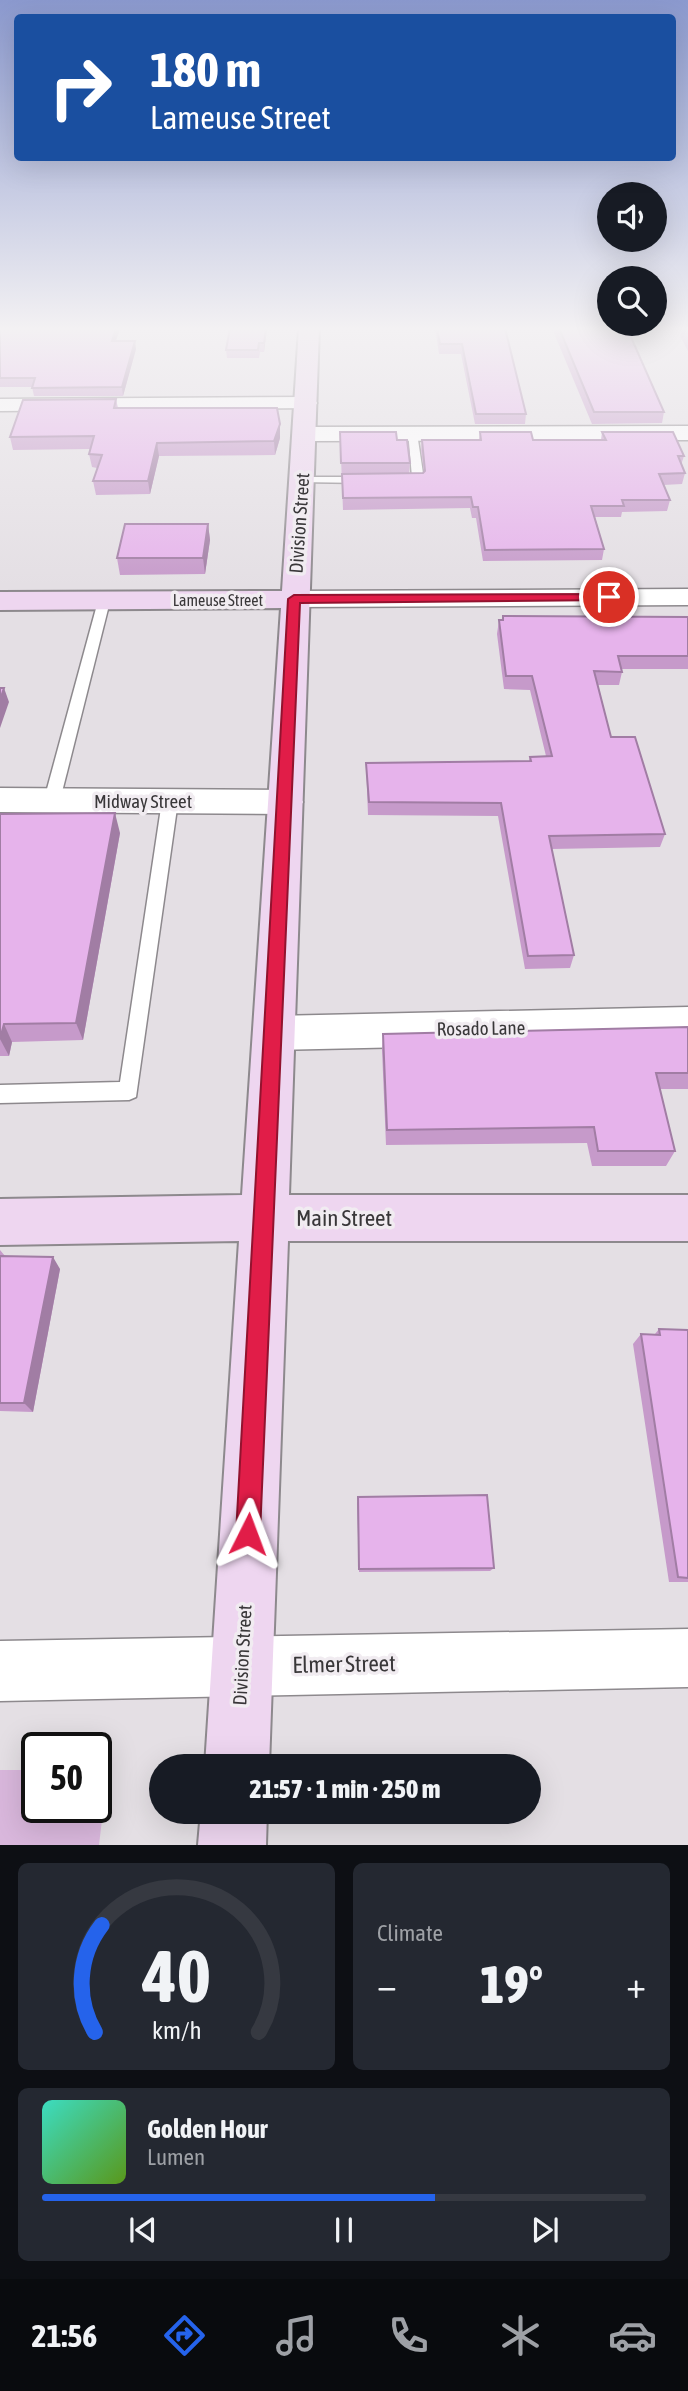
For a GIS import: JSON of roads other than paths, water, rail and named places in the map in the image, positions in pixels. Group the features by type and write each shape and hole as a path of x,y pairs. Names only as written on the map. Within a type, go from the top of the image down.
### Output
{"main road":[{"name":"Division Street","path":"238,1754 305,414"},
{"name":"Lameuse Street","path":"0,601 294,599"},
{"name":"Main Street","path":"0,1222 264,1218 688,1218"},
{"path":"233,1845 234,1824"}],"street":[{"path":"198,414 305,419 412,433 688,433"},
{"name":"Lameuse Street","path":"294,599 688,597"},
{"name":"Midway Street","path":"0,800 286,802"},
{"name":"Rosado Lane","path":"274,1033 688,1024"},
{"name":"Elmer Street","path":"0,1671 688,1658"}],"lane":[{"path":"392,480 418,480 412,433"},
{"path":"302,480 379,480"},
{"path":"52,800 104,601"},
{"path":"0,1094 129,1091 170,801"}]}
